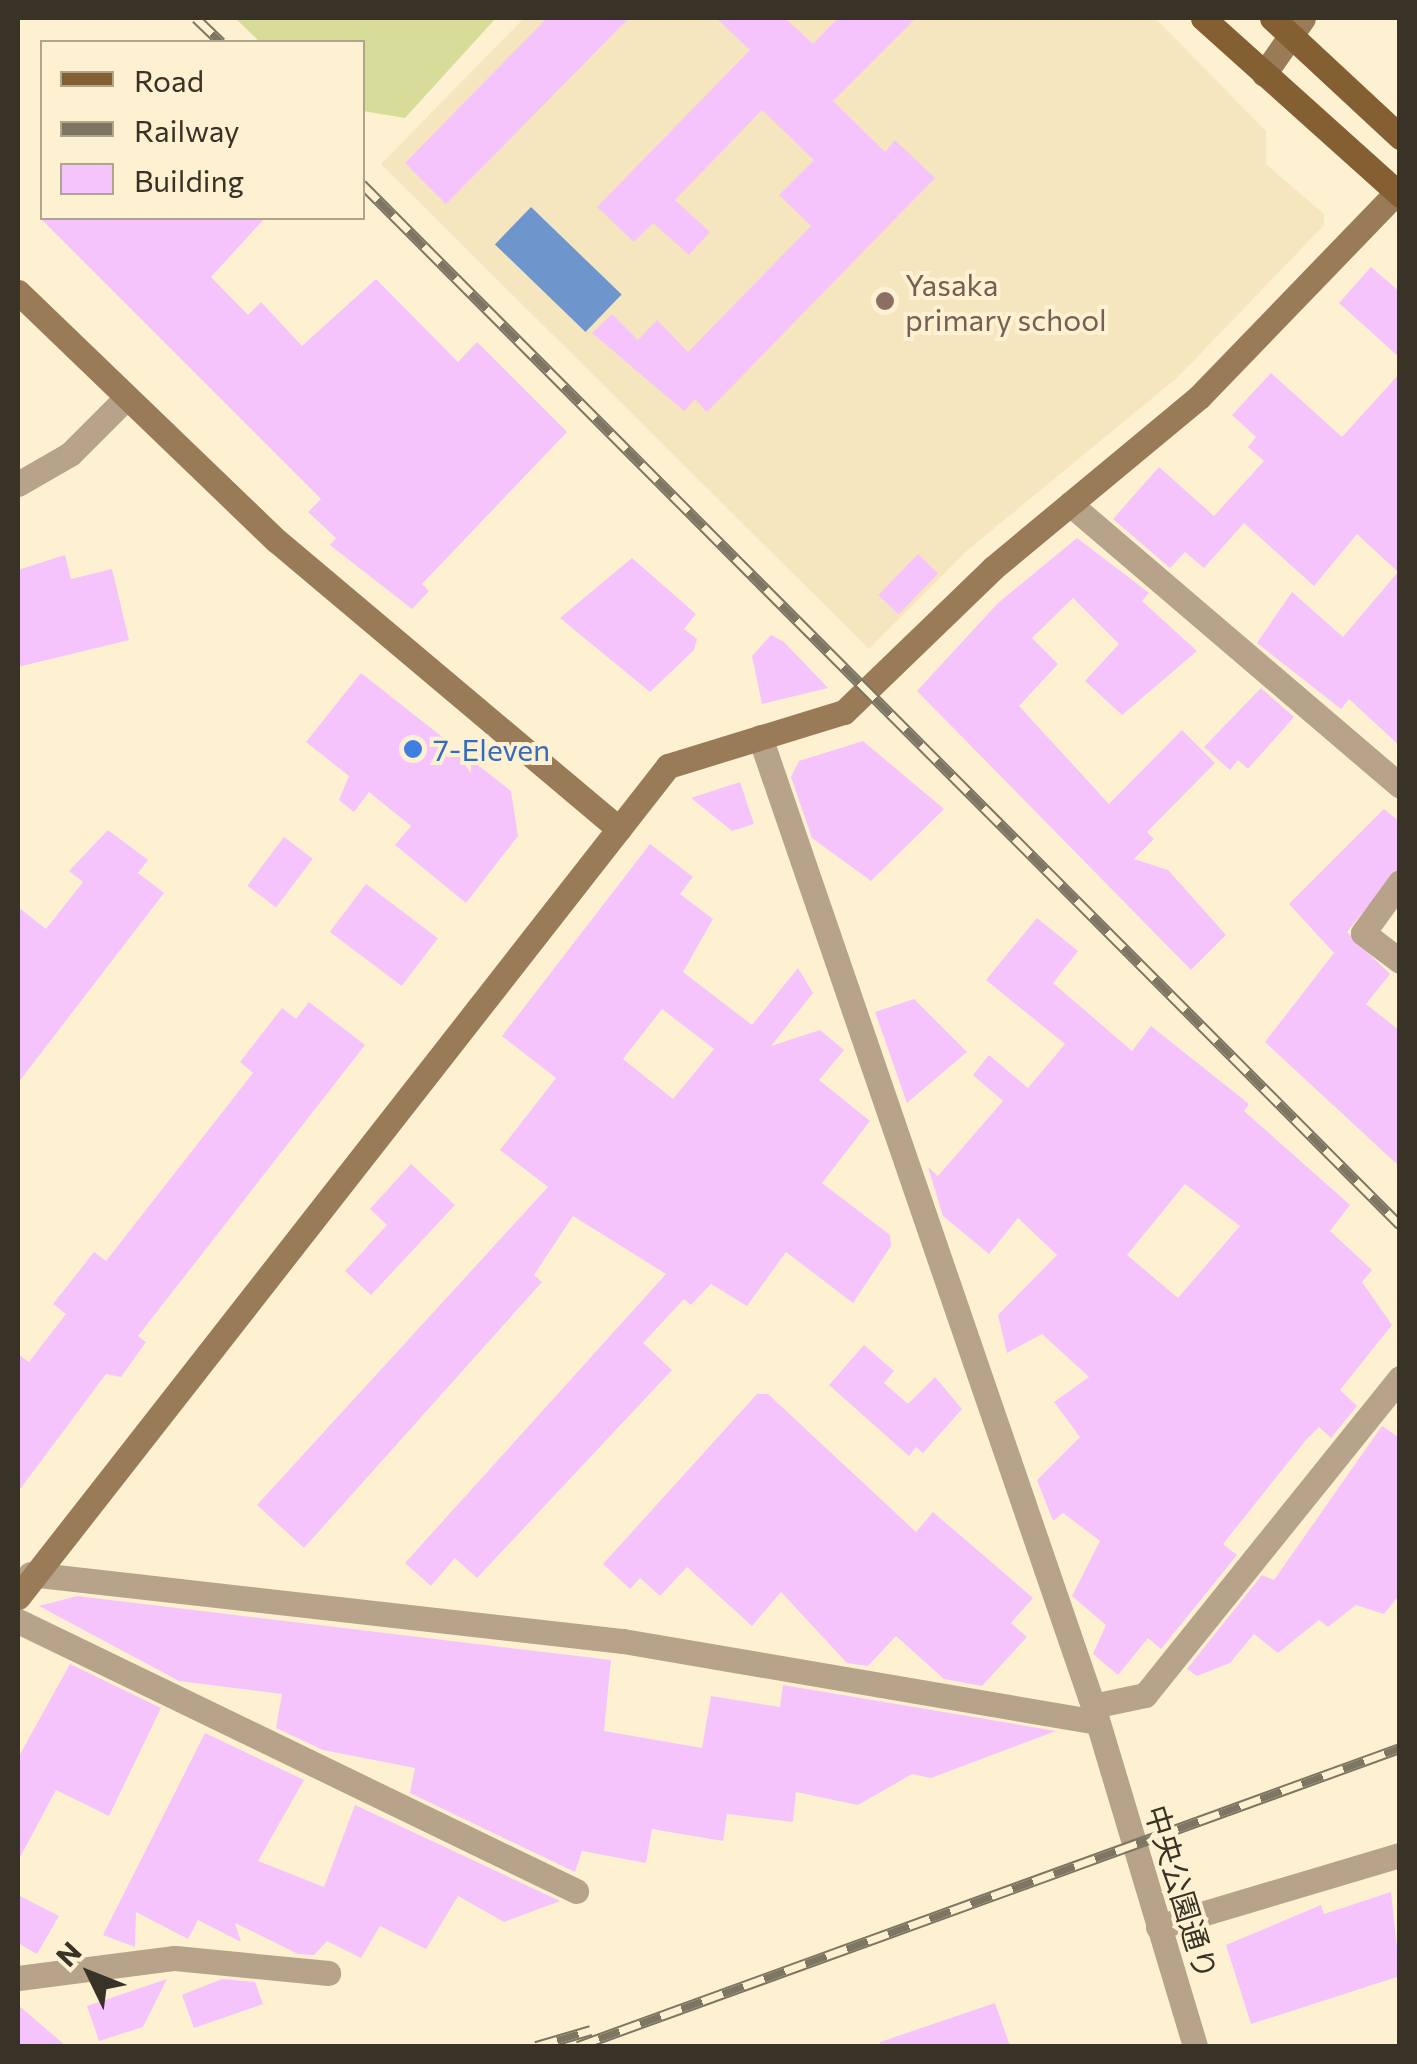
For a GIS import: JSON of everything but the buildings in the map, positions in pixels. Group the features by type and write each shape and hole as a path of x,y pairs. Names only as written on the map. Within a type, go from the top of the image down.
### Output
{"main road":[{"path":"1203,18 1398,192"},
{"path":"1272,18 1299,28 1400,137"}],"street":[{"path":"1264,74 1299,28"},
{"path":"18,1597 30,1574 619,829 686,753 760,737 844,712 1070,504 1199,397 1398,192"},
{"path":"18,292 125,399 352,608 619,829"},
{"path":"18,484 70,454 125,399"},
{"path":"1070,504 1400,786"},
{"name":"中央公園通り","path":"760,737 1095,1714 1196,2046"},
{"path":"1400,882 1363,933 1400,960"},
{"path":"30,1574 623,1641 1095,1714 1145,1695 1395,1393"},
{"path":"18,1621 576,1891"},
{"path":"1158,1927 1400,1855"},
{"path":"18,1978 85,1962 175,1958 328,1973"}],"shaded area":[{"name":"Yasaka primary school","path":"524,18 1155,18 1266,131 1266,164 1324,214 1324,225 1178,377 969,549 869,649 381,164"}],"green space":[{"path":"235,18 496,18 405,118 365,111 365,40 258,40"}],"water":[{"path":"531,207 622,295 586,332 495,244"}],"railway":[{"path":"196,18 219,40"},
{"path":"365,187 1400,1225"},
{"path":"578,2046 1400,1748"},
{"path":"536,2046 591,2030"}],"place":[{"name":"Yasaka primary school","path":"885,301"},
{"name":"7-Eleven","path":"413,749"}]}
